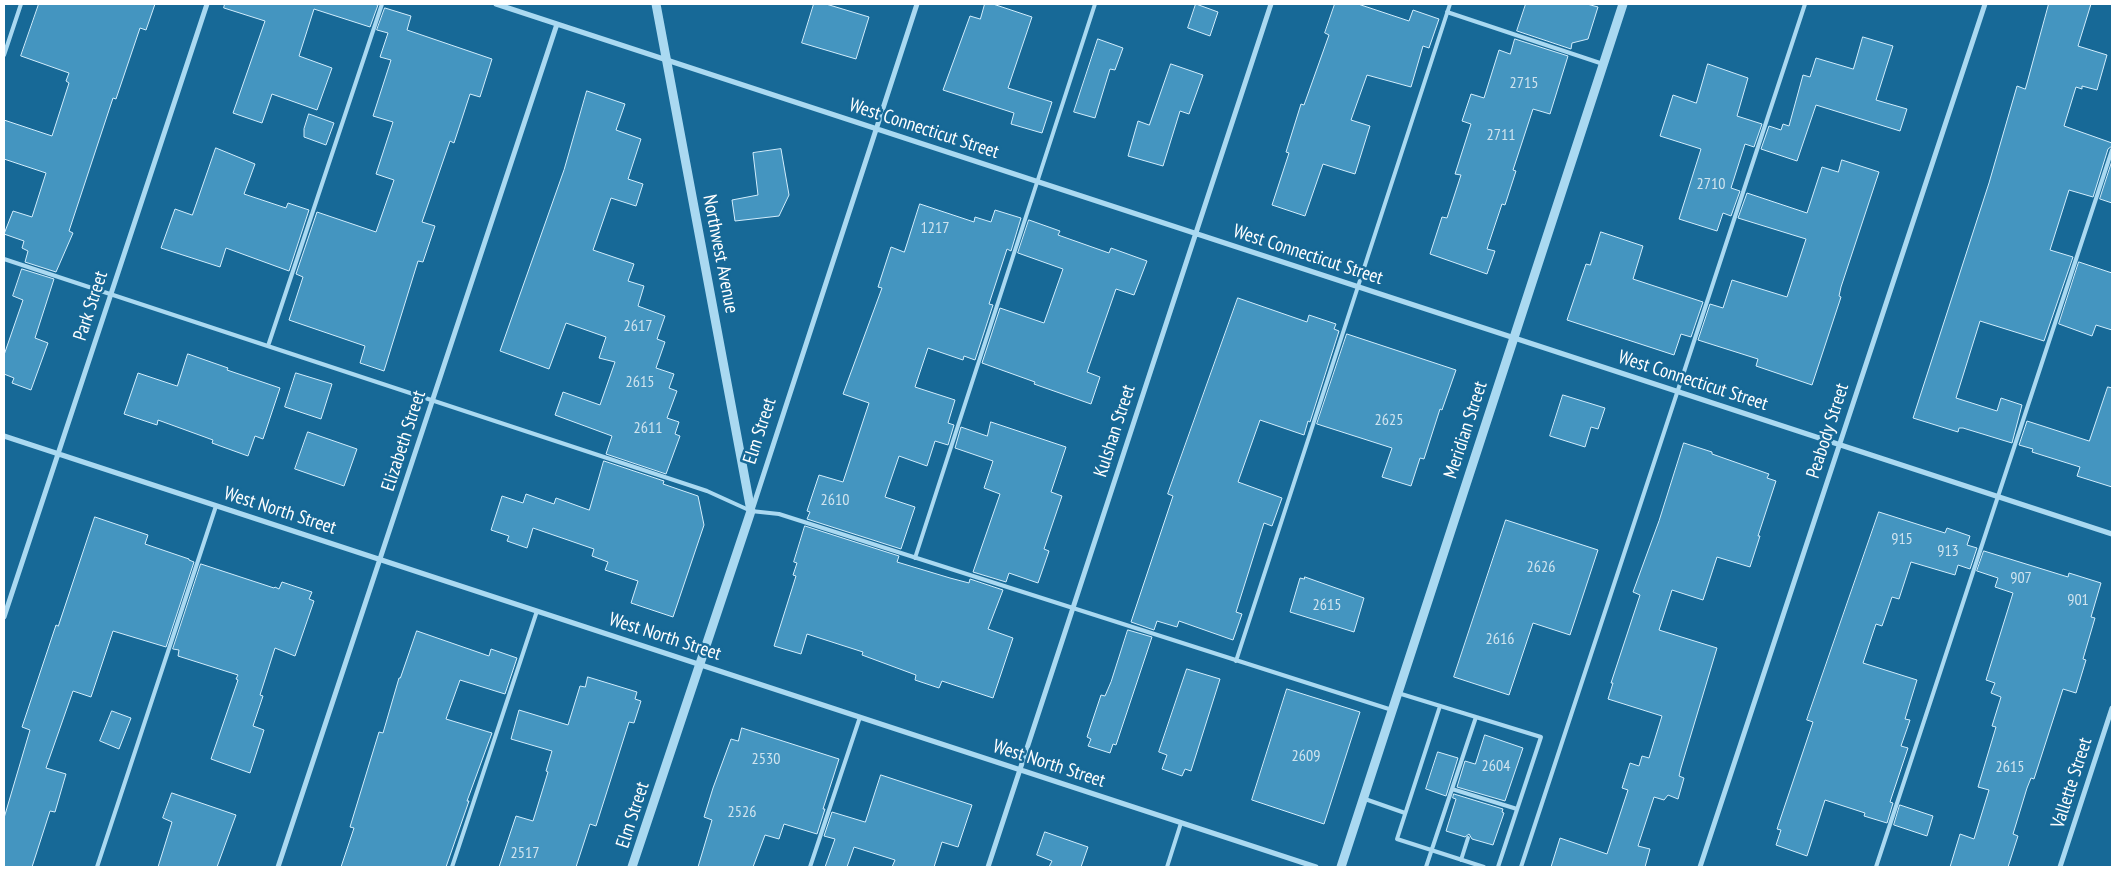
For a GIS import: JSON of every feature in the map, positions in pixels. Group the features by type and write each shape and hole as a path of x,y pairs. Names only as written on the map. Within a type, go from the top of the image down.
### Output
{"street":[{"name":"Park Street","path":"4,617 207,4"},
{"name":"West Connecticut Street","path":"496,4 2112,534"},
{"name":"Northwest Avenue","path":"656,4 751,511"},
{"name":"Elm Street","path":"632,867 917,4"},
{"name":"Kulshan Street","path":"988,867 1271,4"},
{"name":"Meridian Street","path":"1341,867 1623,4"},
{"name":"Peabody Street","path":"1700,867 1985,4"},
{"name":"Elizabeth Street","path":"278,867 557,24"},
{"name":"West North Street","path":"4,436 1316,867"},
{"name":"Vallette Street","path":"2060,867 2112,708"}],"lane":[{"path":"4,55 21,4"},
{"path":"268,346 382,4"},
{"path":"915,558 1095,4"},
{"path":"1236,661 1450,4"},
{"path":"1521,867 1805,4"},
{"path":"1447,12 1603,64"},
{"path":"1876,867 2112,150"},
{"path":"4,259 707,491 751,511 780,514 1392,710"},
{"path":"97,867 216,506"},
{"path":"452,867 537,611"},
{"path":"1398,693 1541,737 1498,867"},
{"path":"1440,706 1397,838 1484,867"},
{"path":"810,867 860,717"},
{"path":"1426,867 1476,717"},
{"path":"1452,789 1517,810"},
{"path":"1363,798 1405,813"},
{"path":"1479,805 1481,798"},
{"path":"1167,867 1182,823"},
{"path":"1461,860 1468,838"}],"building":[{"path":"39,4 155,4 146,30 140,28 116,99 113,98 69,231 73,233 56,272 25,262 28,251 22,248 24,241 4,234 13,211 32,217 46,173 4,159 4,120 52,136 69,83 66,81 69,73 21,56"},
{"path":"225,4 378,5 370,27 314,9 299,56 332,68 317,110 272,94 262,123 233,113 265,21 224,8"},
{"path":"814,4 826,4 869,17 856,59 802,43"},
{"path":"985,4 993,4 1032,17 1008,88 1052,102 1042,133 1011,124 1014,113 943,90 970,16 980,19"},
{"path":"1196,4 1218,12 1210,36 1188,28"},
{"path":"1335,4 1358,4 1409,21 1413,10 1439,19 1429,48 1423,46 1411,87 1367,75 1351,120 1370,126 1355,174 1323,164 1305,216 1272,205 1289,153 1286,152 1301,104 1304,105 1329,35 1325,33"},
{"path":"1526,4 1587,4 1598,7 1588,39 1572,43 1571,49 1517,31"},
{"path":"2049,4 2091,4 2078,46 2107,55 2097,90 2082,86 2082,89 2076,87 2064,126 2112,143 2112,146 2108,149 2093,197 2069,190 2050,250 2073,257 2044,341 1980,321 1956,398 1997,411 2001,398 2022,405 2012,443 1963,428 1959,428 1958,432 1913,418 1989,183 2017,86 2025,89"},
{"path":"385,8 411,16 407,30 492,59 480,97 470,94 454,143 450,141 422,222 435,226 423,262 418,261 384,371 360,363 365,346 289,320 303,277 296,274 317,212 376,232 394,180 376,174 393,122 373,116 391,60 380,57 388,33 377,30"},
{"path":"1863,37 1893,46 1876,100 1907,109 1900,131 1816,105 1797,161 1761,149 1769,126 1781,130 1783,124 1789,126 1803,75 1810,77 1816,58 1853,69"},
{"path":"1098,39 1123,48 1115,70 1110,69 1095,118 1074,112"},
{"path":"1515,39 1568,56 1550,114 1533,109 1513,170 1516,171 1505,205 1502,204 1487,249 1495,251 1487,274 1430,254 1442,217 1447,218 1461,175 1455,174 1471,124 1462,121 1471,94 1484,98 1499,50 1510,54"},
{"path":"1171,64 1203,75 1189,114 1180,111 1163,166 1128,156 1138,121 1149,125"},
{"path":"1708,64 1748,78 1737,116 1762,124 1754,147 1745,144 1731,188 1740,191 1731,216 1723,213 1717,231 1679,219 1701,149 1660,136 1673,95 1696,103"},
{"path":"587,91 625,104 616,130 641,139 628,179 643,184 636,206 611,198 593,250 634,264 628,281 644,286 638,306 665,316 657,339 665,342 656,368 674,374 669,388 677,391 667,418 679,422 675,434 680,436 666,474 606,454 612,436 555,415 563,392 600,405 615,362 599,358 606,337 566,323 549,369 500,351 564,170"},
{"path":"309,114 334,123 326,145 304,137 304,129"},
{"path":"216,148 255,164 244,194 286,208 288,203 309,210 289,271 226,248 220,267 161,248 175,209 192,215"},
{"path":"781,149 789,195 779,216 735,221 732,200 758,195 753,153"},
{"path":"1842,160 1879,172 1841,287 1839,296 1841,297 1812,385 1756,366 1758,359 1698,340 1710,304 1723,308 1732,280 1787,297 1790,288 1806,239 1738,218 1747,193 1807,213 1822,167 1838,172"},
{"path":"2112,161 2112,203 2100,199"},
{"path":"920,204 974,222 975,217 991,222 995,210 1021,218 1011,251 1007,249 989,304 993,305 975,360 964,356 963,360 928,348 915,387 955,400 948,423 954,425 948,445 935,441 927,466 899,456 885,497 915,507 901,549 807,519 810,512 807,511 819,475 843,482 869,403 843,394 882,288 878,287 891,247 904,252"},
{"path":"1029,220 1060,231 1058,235 1109,253 1111,248 1147,261 1134,295 1116,289 1087,372 1100,377 1091,404 982,363 1000,308 1044,323 1063,269 1018,253"},
{"path":"1601,232 1643,246 1633,279 1703,302 1691,337 1681,334 1674,355 1567,320 1586,264 1590,265"},
{"path":"2079,262 2112,273 2112,330 2096,325 2092,336 2059,324"},
{"path":"22,269 54,279 35,338 48,343 31,390 12,383 14,378 4,374 4,355 23,300 13,296"},
{"path":"1238,298 1307,322 1309,315 1336,324 1334,329 1339,331 1310,422 1308,421 1304,435 1260,420 1238,482 1282,498 1272,526 1264,523 1236,612 1242,614 1233,640 1179,621 1177,627 1157,621 1154,630 1131,622 1173,496 1168,494"},
{"path":"1347,334 1456,370 1442,410 1440,409 1424,459 1420,458 1411,486 1382,477 1392,448 1317,424"},
{"path":"188,354 280,388 263,439 255,436 248,456 212,443 213,440 158,420 157,425 124,414 138,373 177,386"},
{"path":"296,373 332,384 321,419 285,407"},
{"path":"2108,387 2112,388 2112,487 2077,476 2080,467 2032,452 2033,449 2019,445 2027,421 2089,441"},
{"path":"1563,395 1605,408 1598,429 1591,427 1585,447 1550,436"},
{"path":"991,422 1066,447 1051,492 1062,496 1044,549 1049,551 1038,583 1009,573 1006,582 973,572 1000,494 984,488 993,461 955,448 961,427 987,436"},
{"path":"308,432 357,449 344,486 295,469"},
{"path":"1684,443 1769,474 1767,478 1776,481 1750,567 1717,557 1703,600 1672,590 1659,630 1717,648 1681,768 1679,776 1684,778 1678,799 1668,795 1664,800 1654,797 1638,846 1650,849 1645,867 1551,867 1560,838 1607,854 1628,790 1622,788 1630,763 1639,766 1642,756 1649,758 1662,716 1608,699 1613,683 1611,683 1640,595 1633,592 1659,521"},
{"path":"604,461 664,481 663,484 698,496 704,525 673,617 631,603 638,581 605,570 608,562 592,556 594,549 533,528 527,548 507,541 509,536 491,530 502,496 523,503 526,494 554,504 556,498 589,510"},
{"path":"1879,512 1945,533 1947,528 1970,536 1967,545 1977,548 1970,569 1958,565 1955,575 1911,562 1899,599 1892,597 1882,626 1876,624 1863,663 1917,680 1905,719 1910,720 1901,746 1908,748 1890,802 1893,803 1887,823 1864,816 1865,813 1825,800 1807,856 1776,845 1781,830 1777,829 1813,722 1807,720"},
{"path":"95,517 148,535 145,544 194,562 166,647 113,631 91,697 73,691 46,768 66,774 55,812 50,811 32,867 4,867 4,818 30,730 22,727"},
{"path":"1506,520 1598,550 1570,635 1533,623 1509,695 1454,677"},
{"path":"805,526 899,556 897,562 969,583 970,579 1003,590 988,629 1013,638 993,698 942,681 939,688 915,680 916,675 862,655 863,652 807,634 801,654 774,646 796,576 793,575 797,563 794,562"},
{"path":"1984,551 2068,577 2069,573 2101,583 2091,617 2095,618 2083,659 2086,660 2076,693 2063,689 2034,779 2031,778 2027,788 2013,834 2018,836 2008,867 1950,867 1960,834 1974,839 1989,790 1978,787 1996,727 1992,726 2001,697 1991,693 1995,683 1986,680 2013,593 1995,587 1998,578 1977,571"},
{"path":"201,564 274,588 279,589 282,582 312,592 309,599 314,601 295,656 275,648 260,695 263,696 253,726 264,730 250,773 211,759 238,680 236,679 238,675 178,656 179,650 173,649"},
{"path":"1305,577 1364,598 1354,632 1290,612 1300,578 1304,579"},
{"path":"1128,630 1152,637 1116,745 1113,744 1110,753 1088,746 1091,739 1087,737 1101,695 1105,696 1111,682"},
{"path":"417,631 489,656 491,649 517,658 505,694 460,680 446,719 492,733 467,801 469,801 446,867 341,867 354,828 350,827 379,732 383,733 399,678"},
{"path":"1187,669 1220,679 1191,771 1185,769 1182,776 1162,769 1167,755 1159,752"},
{"path":"588,677 637,692 635,699 641,701 634,723 629,722 596,826 590,824 576,867 499,867 516,816 533,821 548,772 546,771 552,751 511,739 519,710 568,725 580,686 585,687"},
{"path":"1287,689 1360,712 1324,824 1252,800"},
{"path":"112,711 131,718 119,749 100,741"},
{"path":"742,728 839,759 823,809 825,809 817,834 784,824 779,839 765,835 753,867 698,867 712,820 704,817 713,788 731,739 738,741"},
{"path":"1485,735 1523,748 1505,801 1457,787 1465,761 1475,764"},
{"path":"1438,752 1458,758 1446,796 1426,789"},
{"path":"881,775 972,805 958,847 942,842 934,867 892,867 895,860 854,847 847,867 825,867 835,839 824,836 832,812 865,822"},
{"path":"172,793 236,815 217,867 158,867 172,822 163,818"},
{"path":"1454,794 1503,809 1502,812 1504,813 1493,845 1472,839 1469,834 1465,837 1446,831 1456,799 1453,798"},
{"path":"1900,805 1933,816 1927,836 1894,825"},
{"path":"1045,832 1088,847 1081,867 1049,867 1052,861 1037,855"}]}
